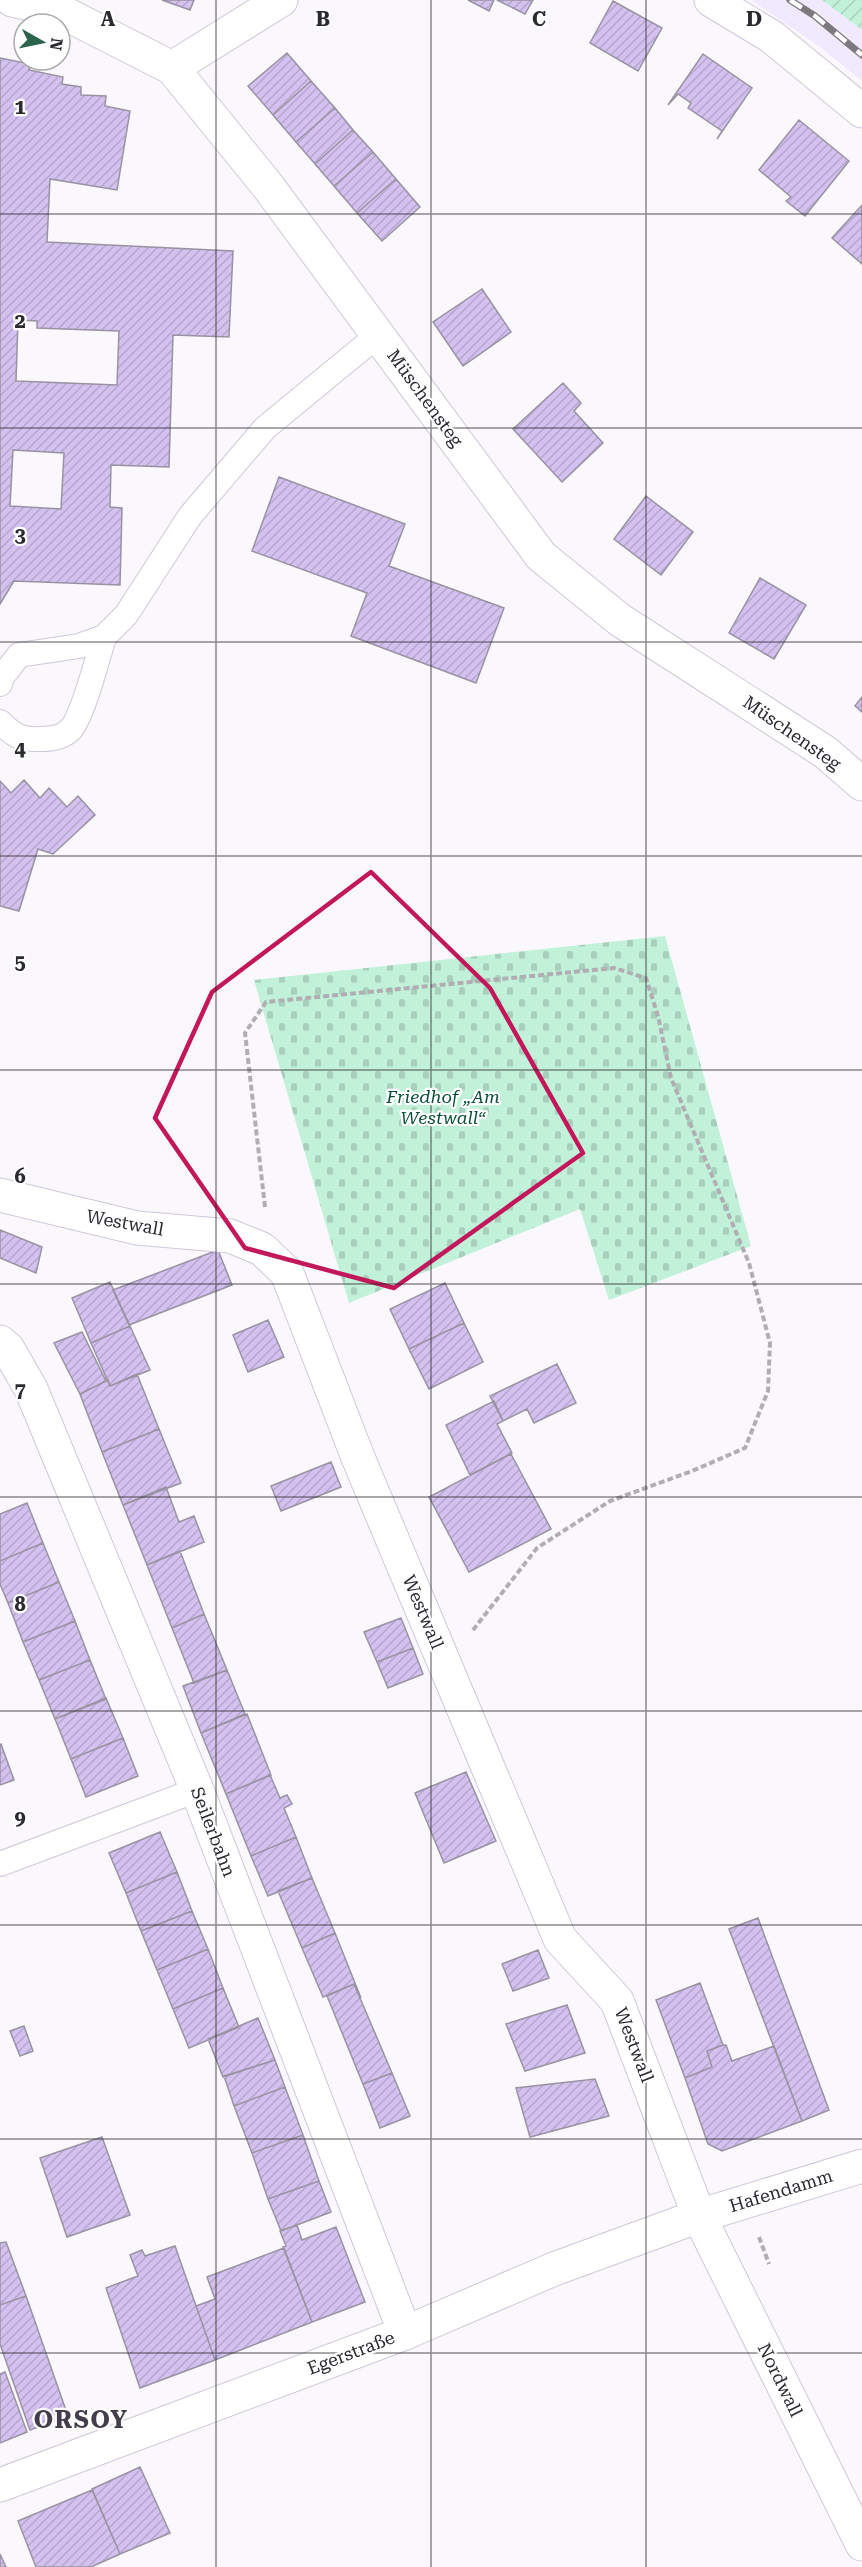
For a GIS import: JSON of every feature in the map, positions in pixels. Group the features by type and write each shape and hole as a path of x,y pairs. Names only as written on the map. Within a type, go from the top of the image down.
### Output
{"street":[{"name":"Müschensteg","path":"12,0 60,11 171,68 267,185 541,556 620,620 825,752 862,784"},
{"path":"171,68 281,0"},
{"path":"711,0 772,37 862,111"},
{"name":"Westwall","path":"0,1195 137,1228 230,1236 262,1249 287,1273 357,1455 560,1939 617,2001 699,2216"},
{"name":"Seilerbahn","path":"0,1342 8,1349 32,1389 198,1790 405,2333"},
{"name":"Hafendamm","path":"699,2216 862,2166"},
{"name":"Egerstraße","path":"0,2485 405,2333 554,2269 699,2216"},
{"name":"Nordwall","path":"699,2216 862,2544"}],"lane":[{"path":"0,684 2,677 19,655 78,646 104,637 126,615 190,516 265,428 378,335"},
{"path":"0,722 15,737 56,739 71,730 83,704 104,637"},
{"path":"0,1864 198,1790"}],"path":[{"path":"255,1206 266,1207 245,1033 266,1002 614,968 646,978 658,1016 671,1078 749,1263 770,1342 768,1392 745,1448 692,1471 610,1501 537,1548 472,1631"}],"highlighted area":[{"path":"371,872 490,988 583,1153 394,1288 245,1248 155,1118 212,992"}],"shaded area":[{"path":"751,0 822,0 832,7 862,30 862,81 820,47"}],"green space":[{"path":"822,0 862,0 862,30"},
{"name":"Friedhof „Am Westwall“","path":"665,936 751,1246 609,1300 580,1209 349,1303 254,980"}],"building":[{"path":"162,0 194,0 190,10"},
{"path":"468,0 494,0 489,11"},
{"path":"497,0 533,0 525,14"},
{"path":"613,1 662,28 638,71 590,43"},
{"path":"287,53 311,81 273,115 248,86"},
{"path":"703,54 752,88 717,139 722,131 688,108 691,103 678,94 668,105"},
{"path":"0,58 12,60 12,72 39,72 63,77 62,84 81,87 81,95 106,96 105,106 130,111 117,190 50,179 47,242 233,251 229,337 173,335 169,467 111,465 110,507 122,508 120,585 14,581 0,604","holes":["18,320 37,321 37,328 119,331 117,385 16,381","13,450 64,453 61,509 10,506"]},
{"path":"311,81 335,108 296,142 273,115"},
{"path":"335,108 353,130 315,164 296,142"},
{"path":"799,120 849,161 805,216 786,201 791,197 759,170"},
{"path":"353,130 373,152 334,186 315,164"},
{"path":"373,152 396,179 357,213 334,186"},
{"path":"396,179 420,207 382,241 357,213"},
{"path":"862,205 862,264 832,238"},
{"path":"482,289 511,332 463,366 433,322"},
{"path":"563,383 581,403 574,411 603,443 562,482 513,429"},
{"path":"279,477 405,524 389,566 504,608 476,683 351,636 367,593 252,551"},
{"path":"646,496 693,532 661,575 614,539"},
{"path":"760,578 806,605 774,659 729,633"},
{"path":"862,697 862,712 855,706"},
{"path":"24,780 40,798 49,788 67,807 78,796 95,815 53,854 38,849 19,911 0,906 0,781 11,793"},
{"path":"0,1230 42,1247 36,1273 0,1258"},
{"path":"218,1250 232,1285 129,1325 113,1290"},
{"path":"110,1282 130,1326 91,1343 72,1298"},
{"path":"445,1283 464,1323 409,1349 390,1309"},
{"path":"268,1320 284,1357 248,1372 233,1335"},
{"path":"464,1323 483,1362 429,1389 409,1349"},
{"path":"130,1326 150,1370 110,1386 91,1343"},
{"path":"82,1332 106,1381 80,1394 54,1343"},
{"path":"557,1364 576,1403 534,1423 527,1409 503,1421 490,1396"},
{"path":"137,1374 159,1429 102,1452 80,1394 108,1380 110,1386"},
{"path":"494,1401 503,1421 497,1424 512,1453 470,1475 446,1425"},
{"path":"159,1429 181,1483 123,1505 102,1452"},
{"path":"511,1454 551,1529 469,1572 429,1497"},
{"path":"331,1462 341,1487 281,1511 271,1486"},
{"path":"166,1487 179,1522 194,1516 204,1542 147,1565 123,1505"},
{"path":"27,1503 43,1543 0,1561 0,1514"},
{"path":"43,1543 59,1582 8,1603 0,1584 0,1561"},
{"path":"180,1551 204,1614 172,1628 147,1565"},
{"path":"59,1582 75,1621 23,1642 8,1603"},
{"path":"204,1614 227,1670 194,1683 172,1628"},
{"path":"401,1618 413,1648 377,1662 364,1632"},
{"path":"75,1621 90,1660 39,1680 23,1642"},
{"path":"413,1648 423,1674 388,1688 377,1662"},
{"path":"90,1660 106,1699 55,1719 39,1680"},
{"path":"227,1670 245,1714 201,1733 183,1686"},
{"path":"106,1698 123,1738 71,1759 55,1719"},
{"path":"247,1714 271,1775 226,1794 201,1733"},
{"path":"123,1738 138,1776 86,1797 71,1759"},
{"path":"0,1745 14,1780 0,1785"},
{"path":"466,1772 496,1841 444,1863 415,1793"},
{"path":"270,1775 280,1798 287,1795 292,1804 284,1808 296,1837 251,1856 226,1794"},
{"path":"160,1832 177,1872 126,1893 109,1853"},
{"path":"296,1837 312,1878 268,1896 251,1856"},
{"path":"177,1872 192,1911 141,1931 126,1893"},
{"path":"312,1878 335,1933 302,1948 278,1891"},
{"path":"192,1911 208,1949 157,1970 141,1931"},
{"path":"758,1918 829,2110 802,2121 729,1929"},
{"path":"335,1933 361,1998 354,1984 323,1997 302,1948"},
{"path":"208,1949 223,1988 173,2009 157,1970"},
{"path":"538,1950 549,1978 513,1991 502,1964"},
{"path":"700,1983 723,2045 707,2051 712,2067 685,2078 656,2000"},
{"path":"354,1984 392,2073 363,2084 327,1996"},
{"path":"223,1988 239,2027 189,2048 173,2009"},
{"path":"567,2005 585,2053 525,2071 506,2024"},
{"path":"258,2018 275,2060 223,2077 208,2039"},
{"path":"24,2026 33,2051 20,2056 10,2031"},
{"path":"726,2045 732,2061 774,2046 802,2121 722,2151 708,2144 685,2078 712,2067 707,2051"},
{"path":"275,2060 285,2087 234,2106 224,2076"},
{"path":"392,2073 410,2116 380,2128 363,2084"},
{"path":"595,2079 609,2116 530,2137 516,2088"},
{"path":"285,2087 303,2135 252,2153 234,2106"},
{"path":"303,2135 319,2181 268,2199 252,2153"},
{"path":"102,2137 130,2215 67,2237 40,2158"},
{"path":"319,2181 331,2212 281,2231 268,2199"},
{"path":"297,2225 302,2240 336,2227 365,2302 312,2322 283,2247 286,2246 280,2231"},
{"path":"6,2242 26,2296 0,2305 0,2243"},
{"path":"175,2246 215,2360 140,2388 106,2288 138,2276 130,2255 142,2250 145,2256"},
{"path":"284,2248 312,2322 215,2360 196,2306 215,2299 207,2277"},
{"path":"26,2296 68,2416 30,2430 0,2344 0,2305"},
{"path":"5,2372 27,2432 0,2443 0,2374"},
{"path":"140,2467 170,2533 120,2554 92,2489"},
{"path":"92,2490 120,2554 91,2567 36,2567 18,2521"},
{"path":"0,2554 6,2567 0,2567"}],"railway":[{"path":"790,0 815,16 862,55"}],"district":[{"name":"ORSOY","path":"81,2420"}]}
